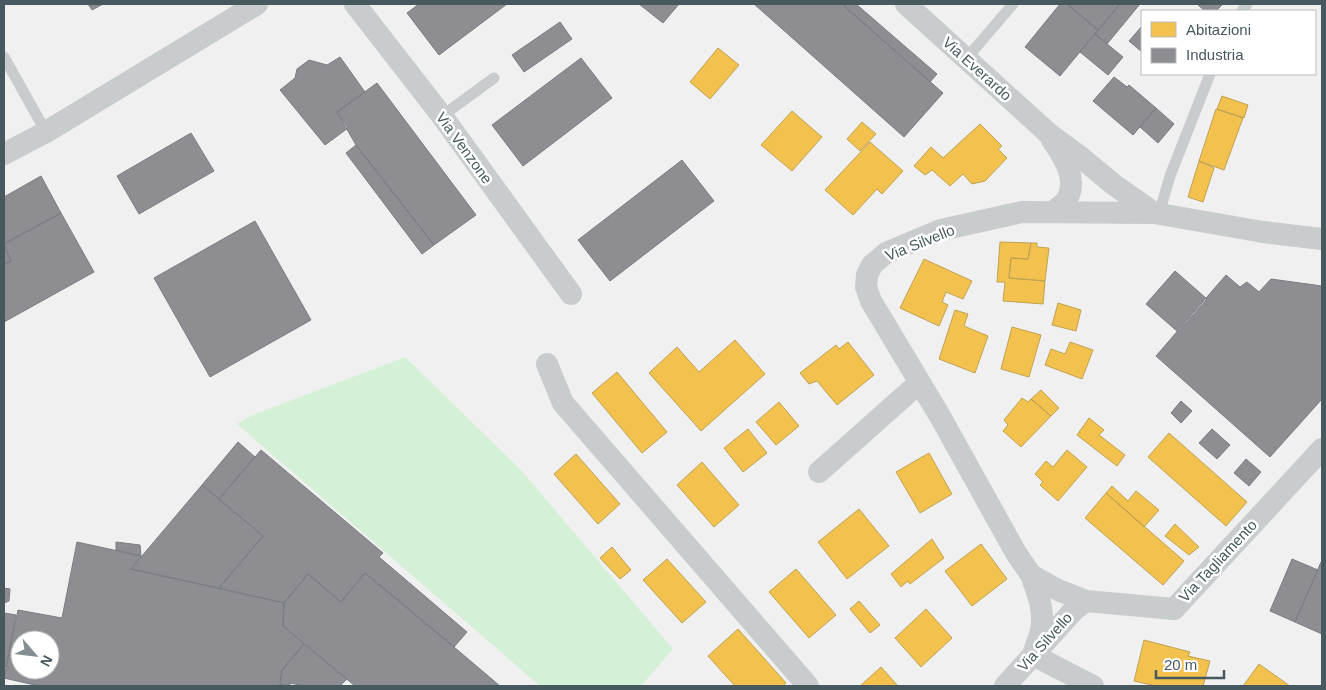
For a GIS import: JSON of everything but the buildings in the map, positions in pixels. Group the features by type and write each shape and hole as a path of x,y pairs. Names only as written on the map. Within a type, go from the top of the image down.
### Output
{"street":[{"path":"4,154 46,132 257,4"},
{"name":"Via Venzone","path":"355,4 442,116 571,294"},
{"name":"Via Everardo","path":"906,4 1048,133 1113,184 1156,213"},
{"name":"Via Everardo","path":"1048,133 1065,159 1071,180 1070,192 1064,202 1053,212"},
{"name":"Via Silvello","path":"1058,590 1031,575 1016,553 871,301 866,287 867,275 872,265 886,253 941,230 1022,212 1156,213 1263,232 1322,239"},
{"path":"546,364 563,403 808,686"},
{"path":"819,472 920,384"},
{"name":"Via Tagliamento","path":"1058,590 1086,600 1174,609 1322,449"},
{"path":"1031,575 1038,594 1042,628 1033,655 1093,686"},
{"name":"Via Silvello","path":"1005,686 1074,610 1086,600"}],"lane":[{"path":"966,59 1013,4"},
{"path":"4,57 46,132"},
{"path":"1156,213 1210,75"},
{"path":"442,116 494,78"}],"green space":[{"path":"405,357 521,470 673,649 641,686 540,686 237,424 253,415"}]}
